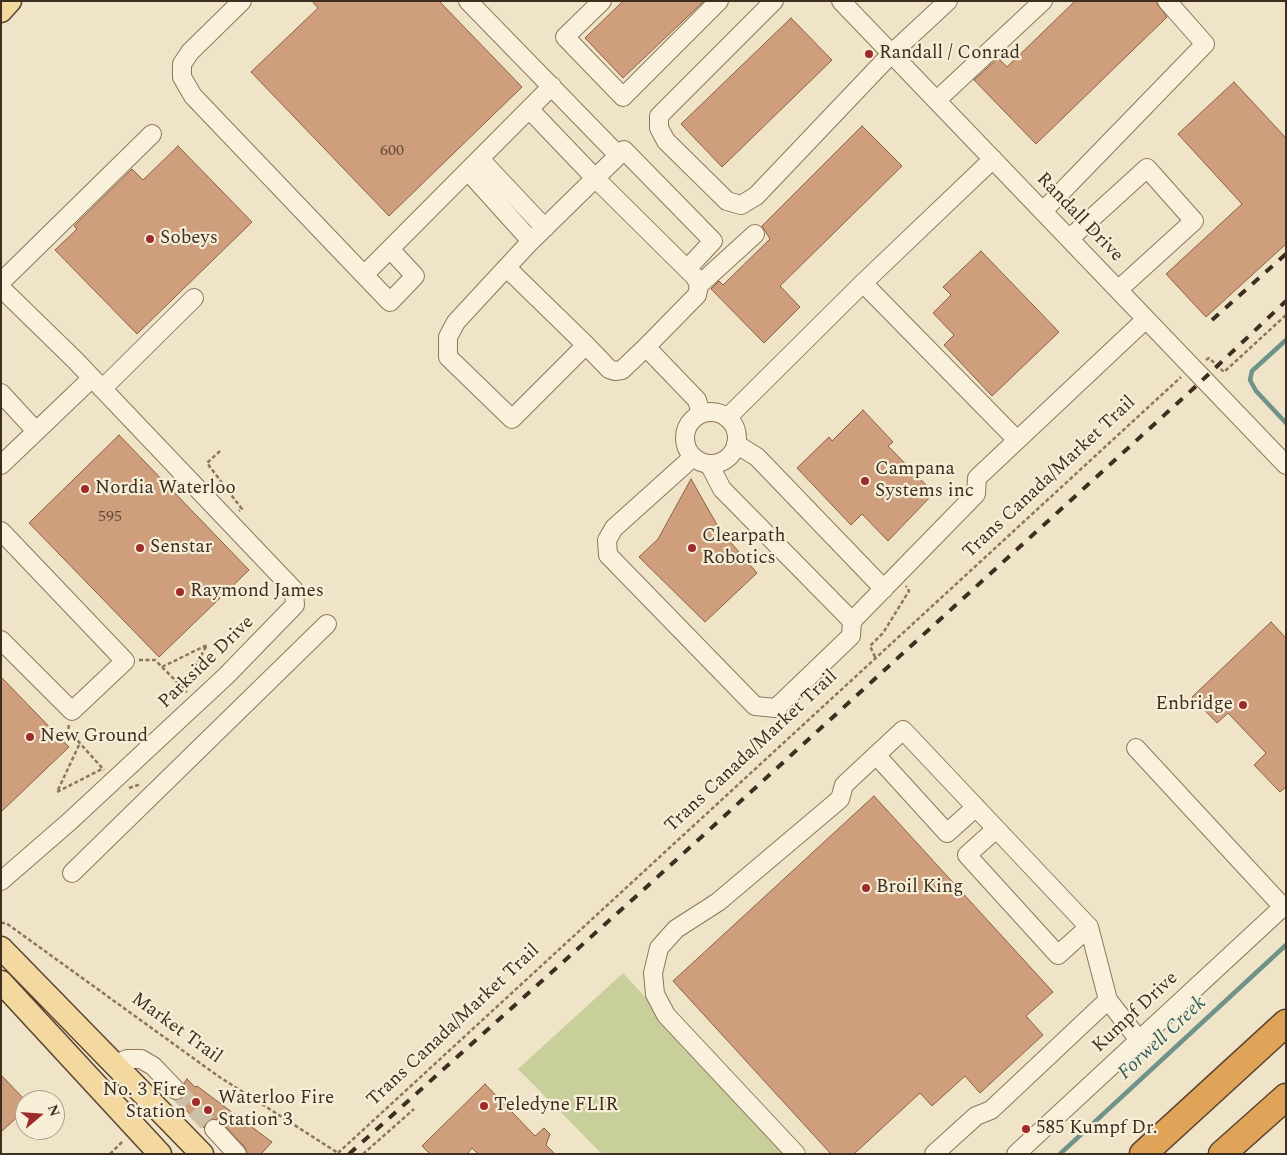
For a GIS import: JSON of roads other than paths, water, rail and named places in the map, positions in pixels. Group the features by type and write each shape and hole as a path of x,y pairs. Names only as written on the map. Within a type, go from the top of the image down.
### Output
{"highway":[{"path":"1144,1154 1286,1023"},
{"path":"1222,1154 1286,1097"}],"main road":[{"path":"1,10 10,1"},
{"path":"1,948 202,1154"},
{"path":"1,982 160,1154"},
{"path":"106,1096 106,1079 114,1065"}],"street":[{"path":"242,1 190,52 182,64 182,77 194,96 390,302 415,276 390,249"},
{"path":"468,1 618,155"},
{"path":"602,1 565,38 623,97 718,1"},
{"path":"774,1 660,116 659,128 666,141 727,201 741,205 756,196 892,53 948,1"},
{"name":"Randall Drive","path":"841,1 1286,465"},
{"path":"937,100 1043,1"},
{"path":"1044,211 1205,44 1167,1"},
{"path":"364,275 552,86"},
{"path":"529,110 695,277 699,286"},
{"path":"1,282 152,134"},
{"path":"586,345 512,419 448,356 448,336 456,322 531,241 624,150 713,241 687,269"},
{"path":"727,418 863,283 994,159"},
{"path":"474,165 545,228"},
{"path":"474,165 531,241"},
{"path":"1070,239 1147,168 1194,221 1118,290"},
{"path":"507,268 609,369 615,371 622,370 646,347 697,294 699,286 755,234"},
{"path":"863,283 1017,440"},
{"name":"Parkside Drive","path":"1,288 97,384 294,590 295,605 281,622 212,690 69,822 1,881"},
{"path":"1,465 36,431 97,384 194,298"},
{"path":"852,621 722,489 701,460 688,450 686,432 693,419 701,414 710,412 727,418 735,429 736,444 727,458 701,460 614,528 607,540 608,555 755,706 766,709 776,708 851,636 852,621 976,494 977,478 1146,319"},
{"path":"646,347 697,400 701,414"},
{"path":"1,393 36,431"},
{"path":"736,444 757,457 884,588"},
{"path":"1,531 125,661 72,711 1,640"},
{"path":"72,873 326,624"},
{"path":"796,1154 666,1015 655,994 653,973 659,948 676,929 718,902 840,798 844,785 902,730 1088,927 1108,1000 1139,1040"},
{"path":"1136,748 1284,905"},
{"path":"876,755 947,833 976,807"},
{"path":"996,829 967,855 1058,955 1088,927"},
{"name":"Kumpf Drive","path":"1016,1154 1284,905"},
{"path":"934,1154 976,1116 991,1110 1108,1000"},
{"path":"114,1065 127,1058 142,1059 153,1066 176,1090"},
{"path":"214,1129 237,1154"}],"waterway":[{"name":"Forwell Creek","path":"1286,340 1252,371 1250,380 1256,391 1286,423"},
{"name":"Forwell Creek","path":"1060,1154 1286,945"}],"tunnel":[{"path":"176,1090 214,1129"}],"railway":[{"path":"1212,320 1286,254"},
{"path":"349,1154 641,892 1194,388 1286,301"}],"place":[{"name":"Randall / Conrad","path":"869,54"},
{"name":"Sobeys","path":"150,239"},
{"name":"Campana Systems inc","path":"865,481"},
{"name":"Nordia Waterloo","path":"85,489"},
{"name":"Senstar","path":"140,548"},
{"name":"Clearpath Robotics","path":"692,548"},
{"name":"Raymond James","path":"180,592"},
{"name":"Enbridge","path":"1243,705"},
{"name":"New Ground","path":"30,737"},
{"name":"Broil King","path":"866,888"},
{"name":"No. 3 Fire Station","path":"196,1102"},
{"name":"Teledyne FLIR","path":"484,1106"},
{"name":"Waterloo Fire Station 3","path":"208,1110"},
{"name":"585 Kumpf Dr.","path":"1026,1129"}]}
